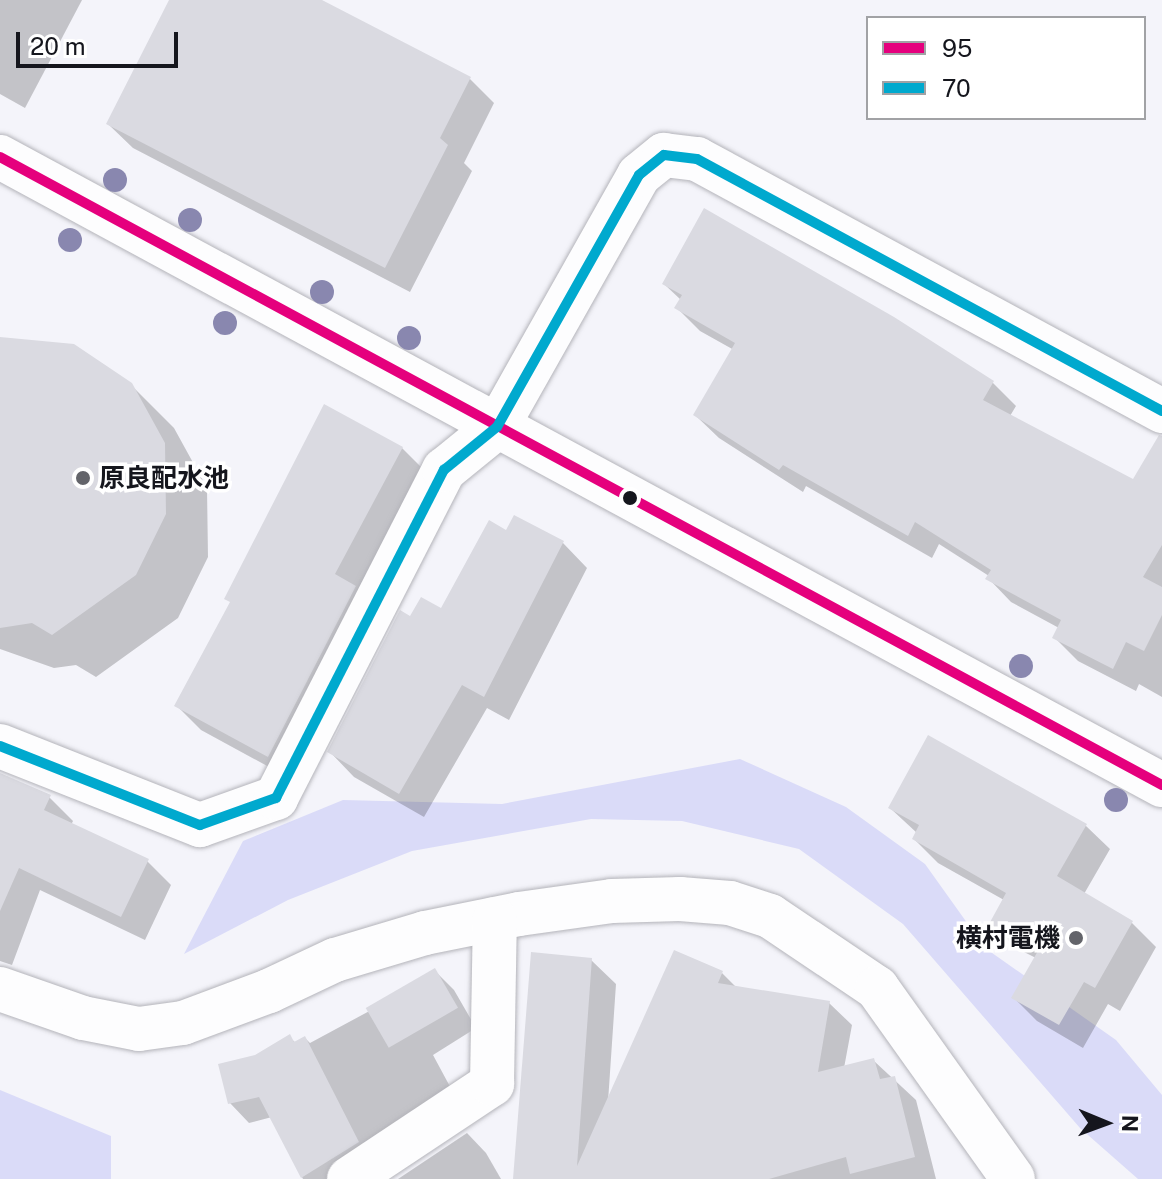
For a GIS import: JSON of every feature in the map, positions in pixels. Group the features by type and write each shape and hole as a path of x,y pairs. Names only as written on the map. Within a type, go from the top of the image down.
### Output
{"street":[{"path":"0,746 200,825 276,798 444,470 497,427 639,175 664,155 697,159 1162,411"},
{"path":"0,157 1162,785"},
{"path":"0,989 83,1018 139,1029 183,1023 269,991 335,960 425,933 612,901 680,899 730,903 770,916 877,988 1013,1179"},
{"path":"349,1179 492,1084 495,919"}],"shaded area":[{"path":"740,759 846,807 925,864 985,948 1116,1040 1162,1095 1162,1179 1138,1179 1080,1128 903,924 799,849 682,821 591,819 412,851 288,900 184,954 243,841 343,800 502,804"},
{"path":"0,1090 111,1136 111,1179 0,1179"}],"building":[{"path":"169,0 322,0 471,77 440,138 448,145 385,268 106,124"},
{"path":"704,208 894,317 994,381 983,400 1133,479 1159,435 1162,436 1162,545 1143,577 1162,587 1162,615 1144,651 1126,642 1113,669 1052,638 1061,620 985,579 991,570 915,522 908,536 783,465 779,470 693,415 735,343 674,308 682,295 662,284"},
{"name":"原良配水池","path":"0,337 74,344 132,383 165,443 166,514 136,575 52,635 32,623 0,628"},
{"path":"324,404 403,447 335,574 356,586 268,757 174,706 230,602 224,599"},
{"path":"514,515 564,541 484,697 462,685 399,794 327,752 400,610 410,616 421,597 441,608 489,520 506,530"},
{"path":"928,735 1087,824 1057,876 1133,921 1095,988 1084,982 1059,1025 1011,998 1039,949 989,924 1006,893 912,839 919,825 888,808"},
{"path":"0,773 51,795 44,810 149,859 121,917 19,868 0,911"},
{"path":"674,950 723,971 718,983 830,1001 818,1072 874,1058 880,1079 895,1076 915,1157 850,1174 846,1157 769,1179 513,1179 531,952 592,958 577,1166"},
{"path":"435,968 458,1008 389,1048 366,1008"},
{"path":"290,1034 294,1042 305,1036 359,1142 301,1178 259,1097 228,1104 218,1064 255,1055"}],"transit line":[{"name":"70","path":"0,746 200,825 276,798 444,470 497,427 639,175 664,155 697,159 1162,411"},
{"name":"95","path":"0,157 1162,785"}],"place":[{"name":"原良配水池","path":"83,478"},
{"name":"横村電機","path":"1076,938"}]}
